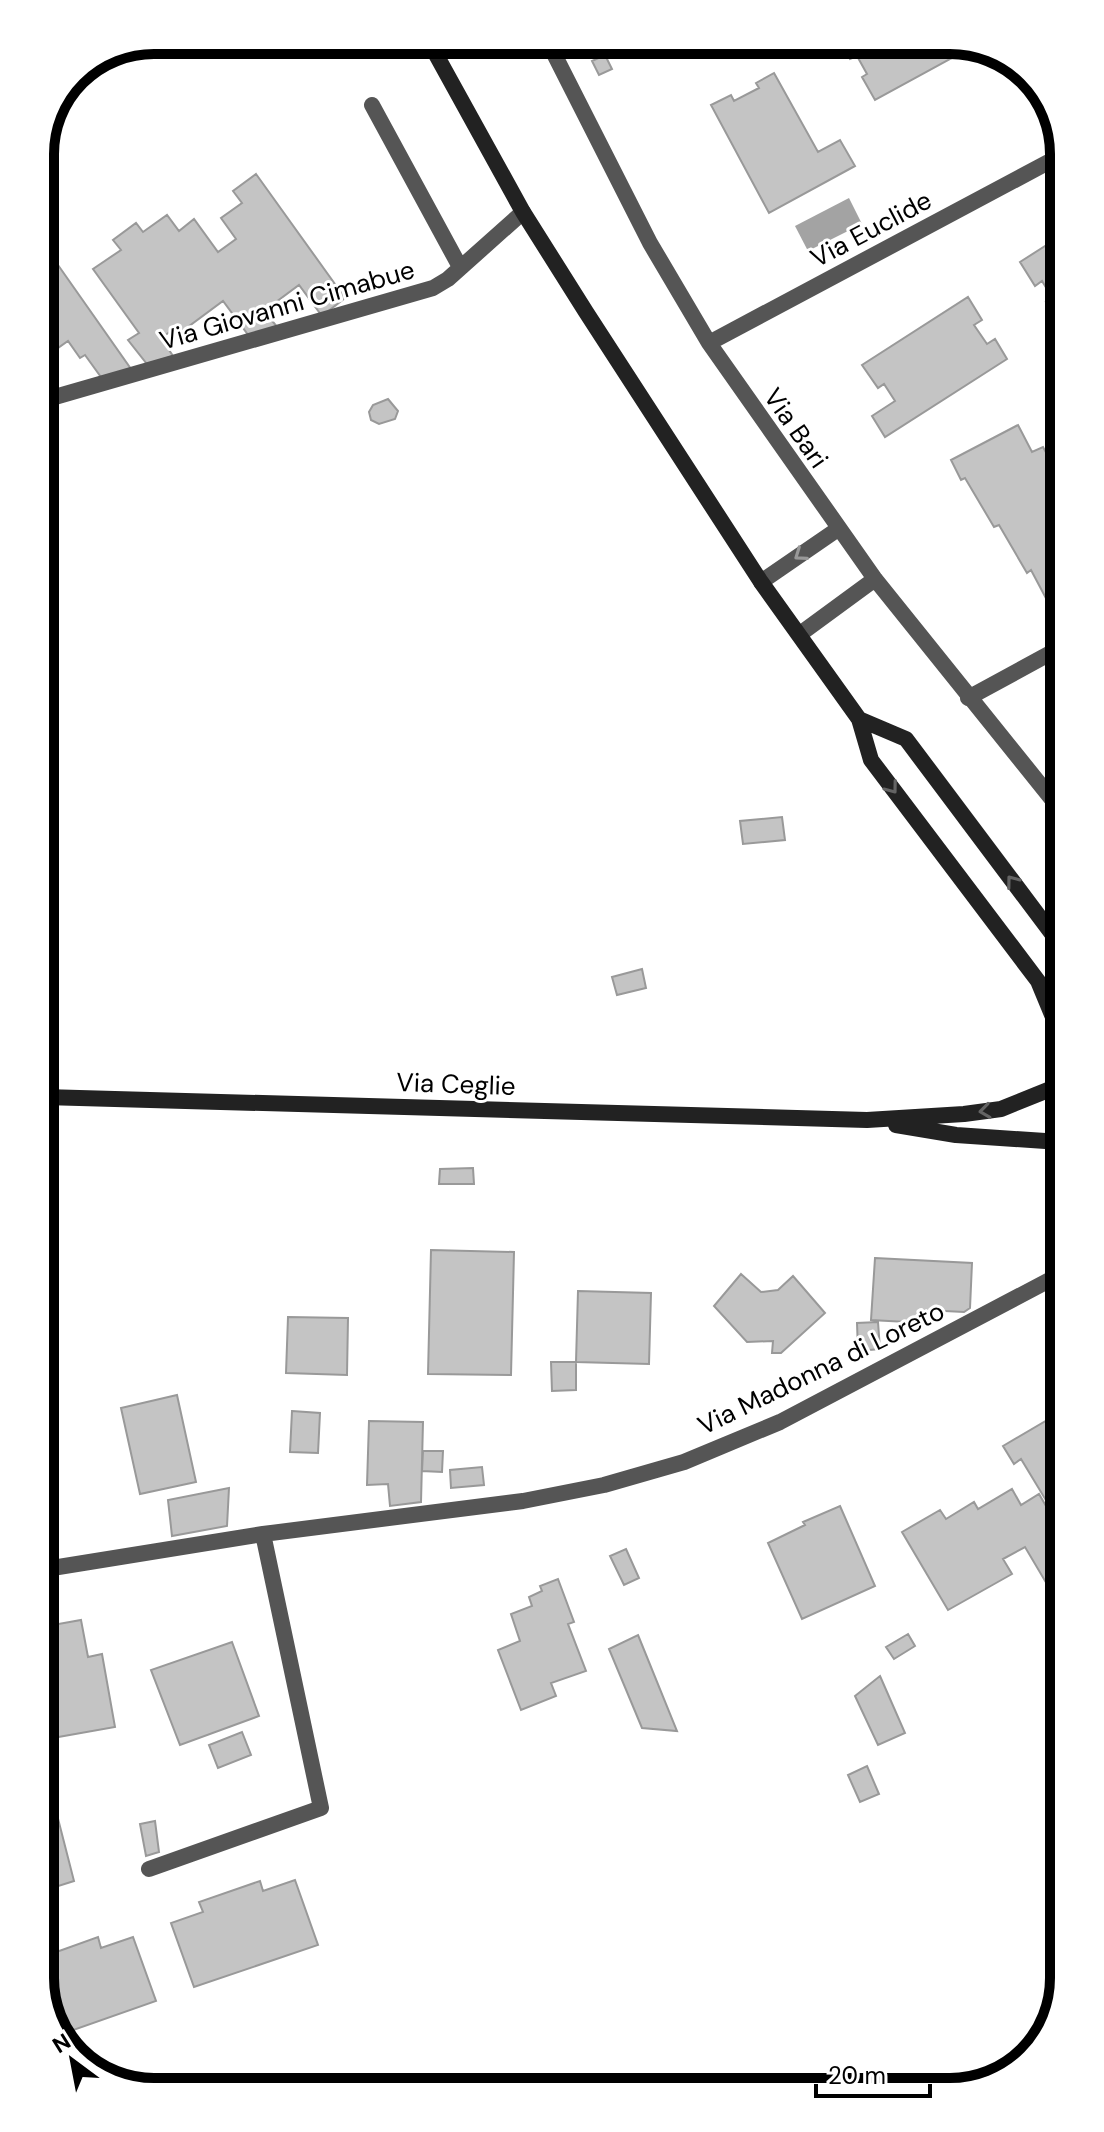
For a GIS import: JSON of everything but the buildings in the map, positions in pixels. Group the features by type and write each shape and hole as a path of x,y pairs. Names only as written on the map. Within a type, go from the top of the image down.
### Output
{"main road":[{"path":"436,54 523,212 660,429 761,582 859,719 871,760 1038,981 1050,1010"},
{"path":"859,719 906,739 1050,931"},
{"name":"Via Ceglie","path":"54,1097 867,1120 1001,1109 1050,1091"},
{"name":"Via Ceglie","path":"867,1120 956,1135 1050,1141"}],"street":[{"name":"Via Bari","path":"554,54 650,243 709,343 875,579 1050,797"},
{"path":"372,105 460,267"},
{"name":"Via Euclide","path":"709,343 1050,161"},
{"name":"Via Giovanni Cimabue","path":"54,397 417,294 448,279 523,212"},
{"path":"761,582 838,529"},
{"path":"800,634 875,579"},
{"path":"968,698 1050,653"},
{"name":"Via Madonna di Loreto","path":"54,1568 263,1534 523,1501 604,1485 684,1462 780,1422 1050,1280"},
{"path":"149,1869 321,1808 263,1534"}],"shaded area":[{"path":"849,198 862,224 808,251 795,226"}]}
